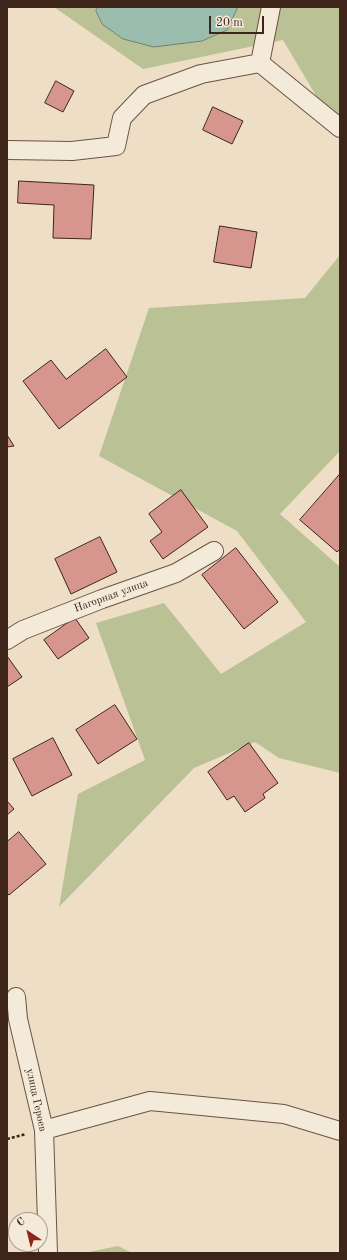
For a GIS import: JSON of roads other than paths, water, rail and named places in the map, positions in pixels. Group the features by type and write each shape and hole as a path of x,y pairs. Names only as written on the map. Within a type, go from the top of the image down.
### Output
{"street":[{"path":"260,63 271,7"},
{"path":"7,150 72,151 116,146 122,118 144,95 201,74 260,63 340,128"},
{"name":"Нагорная улица","path":"7,640 23,630 94,602 176,573 214,551"},
{"name":"улица Героев","path":"16,997 18,1019 44,1130 48,1253"},
{"path":"44,1130 150,1101 284,1114 340,1131"}]}
